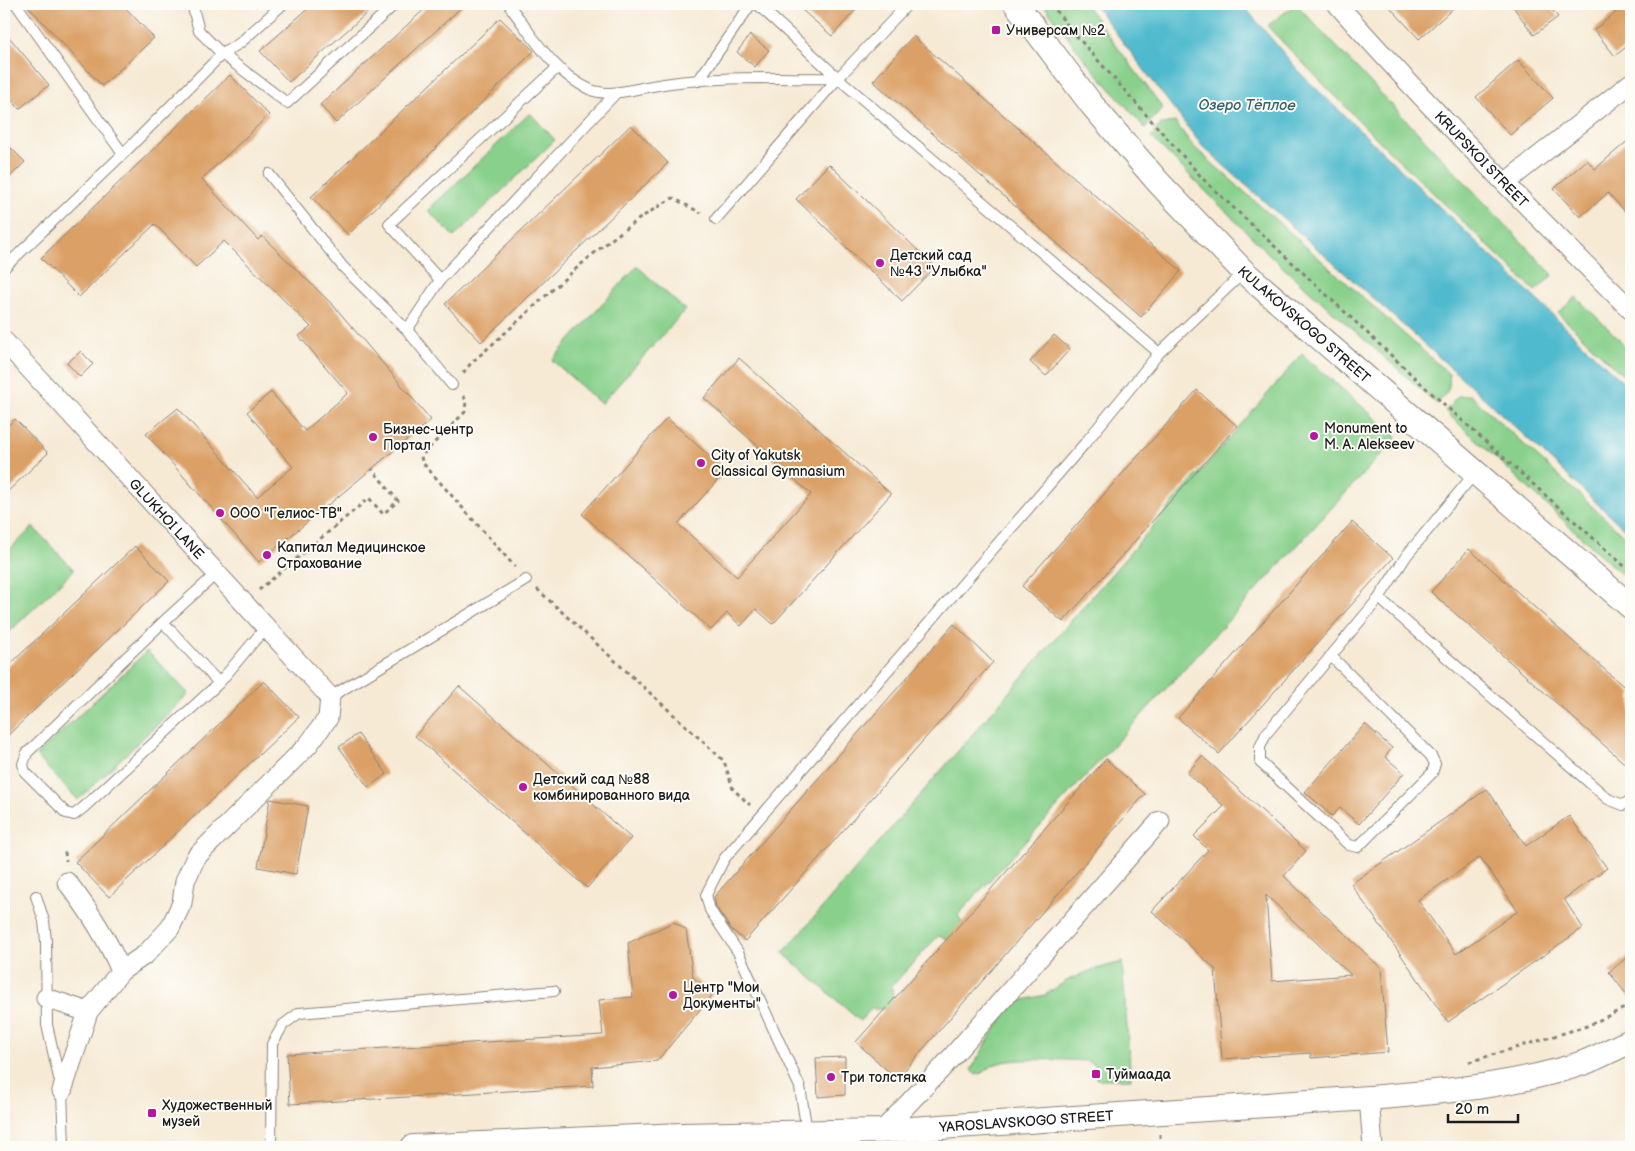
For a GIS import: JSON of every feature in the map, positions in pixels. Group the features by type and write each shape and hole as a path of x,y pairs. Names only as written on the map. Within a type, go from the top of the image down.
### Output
{"street":[{"name":"KULAKOVSKOGO STREET","path":"1016,4 1098,112 1159,183 1244,272 1631,607"},
{"name":"KRUPSKOI STREET","path":"1337,4 1505,183 1631,310"},
{"path":"1505,183 1631,83"},
{"name":"GLUKHOI LANE","path":"4,341 330,697"},
{"path":"62,1091 88,1012 121,971 146,954 170,928 182,903 185,881 196,857 308,745 328,718 330,697"},
{"path":"882,1131 942,1068 1160,821"},
{"path":"67,882 98,923 121,971"},
{"path":"46,998 88,1012"},
{"name":"YAROSLAVSKOGO STREET","path":"413,1147 683,1141 807,1132 850,1139 882,1131 1424,1094 1514,1080 1583,1063 1631,1041"},
{"path":"1369,1098 1374,1147"}],"lane":[{"path":"16,4 123,154"},
{"path":"192,4 199,31 222,54 287,104 395,4"},
{"path":"4,268 123,154 222,54 240,43 283,4"},
{"path":"511,4 511,8 556,68 589,90 616,92 660,84 698,81 838,78"},
{"path":"698,81 751,4"},
{"path":"757,4 838,78 1159,353"},
{"path":"716,219 838,78 908,4"},
{"path":"440,280 389,224 556,68"},
{"path":"407,330 440,280 616,92"},
{"path":"269,174 343,267 407,330 452,385"},
{"path":"807,1132 800,1087 738,952 710,910 706,895 724,859 1086,442 1159,353 1244,272"},
{"path":"1331,656 1431,756 1435,764 1432,773 1358,847 1349,845 1260,762 1260,747 1266,734 1379,598 1407,555 1475,473"},
{"path":"217,573 163,622 27,753 23,764 25,772 66,813 74,814 219,682 266,627"},
{"path":"330,697 526,580"},
{"path":"1379,598 1608,799 1623,805 1631,800"},
{"path":"163,622 219,682"},
{"path":"36,896 46,941 47,1025 62,1091 64,1147"},
{"path":"271,1147 272,1044 283,1025 299,1013 554,991"}],"path":[{"path":"1051,4 1072,32 1205,181 1426,388 1631,572"},
{"path":"716,219 700,213 673,198 646,212 591,256 472,362 452,385 466,400 465,412 421,456 422,462 526,580 724,761 733,788 761,816"},
{"path":"256,592 369,498 383,514 398,501 372,469"},
{"path":"1464,1064 1587,1026 1631,1006"}],"green space":[{"path":"1043,4 1085,4 1163,108 1145,128 1085,60"},
{"path":"1296,4 1553,275 1535,291 1374,136 1267,26"},
{"path":"530,113 555,140 454,237 428,210"},
{"path":"1175,122 1194,147 1449,374 1448,390 1437,404 1278,263 1151,137 1161,124"},
{"path":"637,266 685,310 601,404 552,360"},
{"path":"1576,297 1631,351 1631,383 1558,313"},
{"path":"1302,354 1397,437 958,915 962,923 950,940 938,936 892,986 893,1002 886,1009 871,1009 860,1021 783,953"},
{"path":"1470,395 1631,542 1631,583 1445,411 1458,396"},
{"path":"33,527 74,570 4,637 4,555"},
{"path":"147,651 189,694 78,800 36,756"},
{"path":"1122,962 1131,1079 1096,1079 1095,1064 1087,1061 1015,1060 996,1064 983,1073 976,1075 971,1070 992,1034 1015,1002 1045,995 1068,980 1092,970"}],"water":[{"name":"Озеро Тёплое","path":"1094,4 1242,4 1302,75 1631,390 1631,535 1469,384 1202,146"}],"building":[{"path":"26,4 122,4 154,38 102,86"},
{"path":"313,4 377,4 289,82 260,51"},
{"path":"430,4 465,4 336,123 320,105"},
{"path":"795,4 861,4 832,36"},
{"path":"1387,4 1458,4 1419,39"},
{"path":"1511,4 1547,4 1558,17 1534,35"},
{"path":"1626,4 1631,4 1631,43 1615,56 1594,30"},
{"path":"500,18 534,51 348,235 311,197"},
{"path":"4,31 49,85 19,109 4,90"},
{"path":"750,35 769,50 755,67 737,52"},
{"path":"913,36 1181,271 1141,317 873,81"},
{"path":"1518,60 1553,98 1510,135 1476,97"},
{"path":"230,75 269,115 202,179 258,240 262,236 334,306 431,420 259,562 146,434 178,408 257,497 293,467 247,412 271,392 305,431 348,393 299,336 311,327 224,241 196,267 155,224 79,297 41,258"},
{"path":"631,125 668,163 481,342 445,304"},
{"path":"1631,138 1631,218 1608,193 1580,217 1554,189 1587,160 1595,169"},
{"path":"4,141 25,162 4,183"},
{"path":"829,164 935,267 902,301 796,199"},
{"path":"1054,335 1070,349 1046,376 1030,362"},
{"path":"81,351 93,364 80,377 67,363"},
{"path":"739,358 891,494 773,624 756,609 741,626 727,613 711,630 582,514 667,418 726,471 678,524 737,577 811,494 704,398"},
{"path":"1197,390 1237,426 1063,622 1022,586"},
{"path":"15,419 48,453 4,495 4,430"},
{"path":"1352,522 1393,558 1219,754 1178,718"},
{"path":"135,546 169,581 4,739 4,670"},
{"path":"1469,549 1631,693 1631,769 1431,592"},
{"path":"954,624 993,662 745,941 731,929 716,907 714,897"},
{"path":"264,681 299,717 109,897 75,862"},
{"name":"Детский сад №88 комбинированного вида","path":"459,686 631,838 587,888 415,736"},
{"path":"1365,724 1392,748 1385,757 1404,773 1359,824 1340,808 1332,816 1305,792"},
{"path":"358,734 387,774 368,787 339,747"},
{"path":"1202,756 1306,851 1284,876 1381,968 1388,1052 1311,1058 1311,1053 1222,1059 1215,969 1152,911 1208,850 1194,836 1224,806 1187,773","holes":["1266,895 1351,975 1272,981"]},
{"path":"1106,759 1145,794 897,1079 856,1042"},
{"path":"1487,789 1526,846 1569,816 1607,868 1564,899 1583,928 1448,1022 1351,884","holes":["1480,857 1518,911 1456,954 1418,900"]},
{"path":"270,799 308,806 296,874 258,867"},
{"path":"674,922 686,930 693,977 713,994 657,1061 592,1067 593,1086 290,1104 287,1054 603,1035 599,1000 633,997 628,943"},
{"path":"1631,954 1631,1000 1609,972"},
{"name":"Три толстяка","path":"845,1057 845,1095 818,1097 816,1058"}],"place":[{"name":"Универсам №2","path":"996,30"},
{"name":"Детский сад №43 \"Улыбка\"","path":"880,263"},
{"name":"Monument to M. A. Alekseev","path":"1314,436"},
{"name":"Бизнес-центр Портал","path":"373,437"},
{"name":"City of Yakutsk Classical Gymnasium","path":"701,463"},
{"name":"ООО \"Гелиос-ТВ\"","path":"220,513"},
{"name":"Капитал Медицинское Страхование","path":"267,555"},
{"name":"Детский сад №88 комбинированного вида","path":"523,787"},
{"name":"Центр \"Мои Документы\"","path":"673,995"},
{"name":"Туймаада","path":"1096,1074"},
{"name":"Три толстяка","path":"831,1077"},
{"name":"Художественный музей","path":"152,1113"}]}
